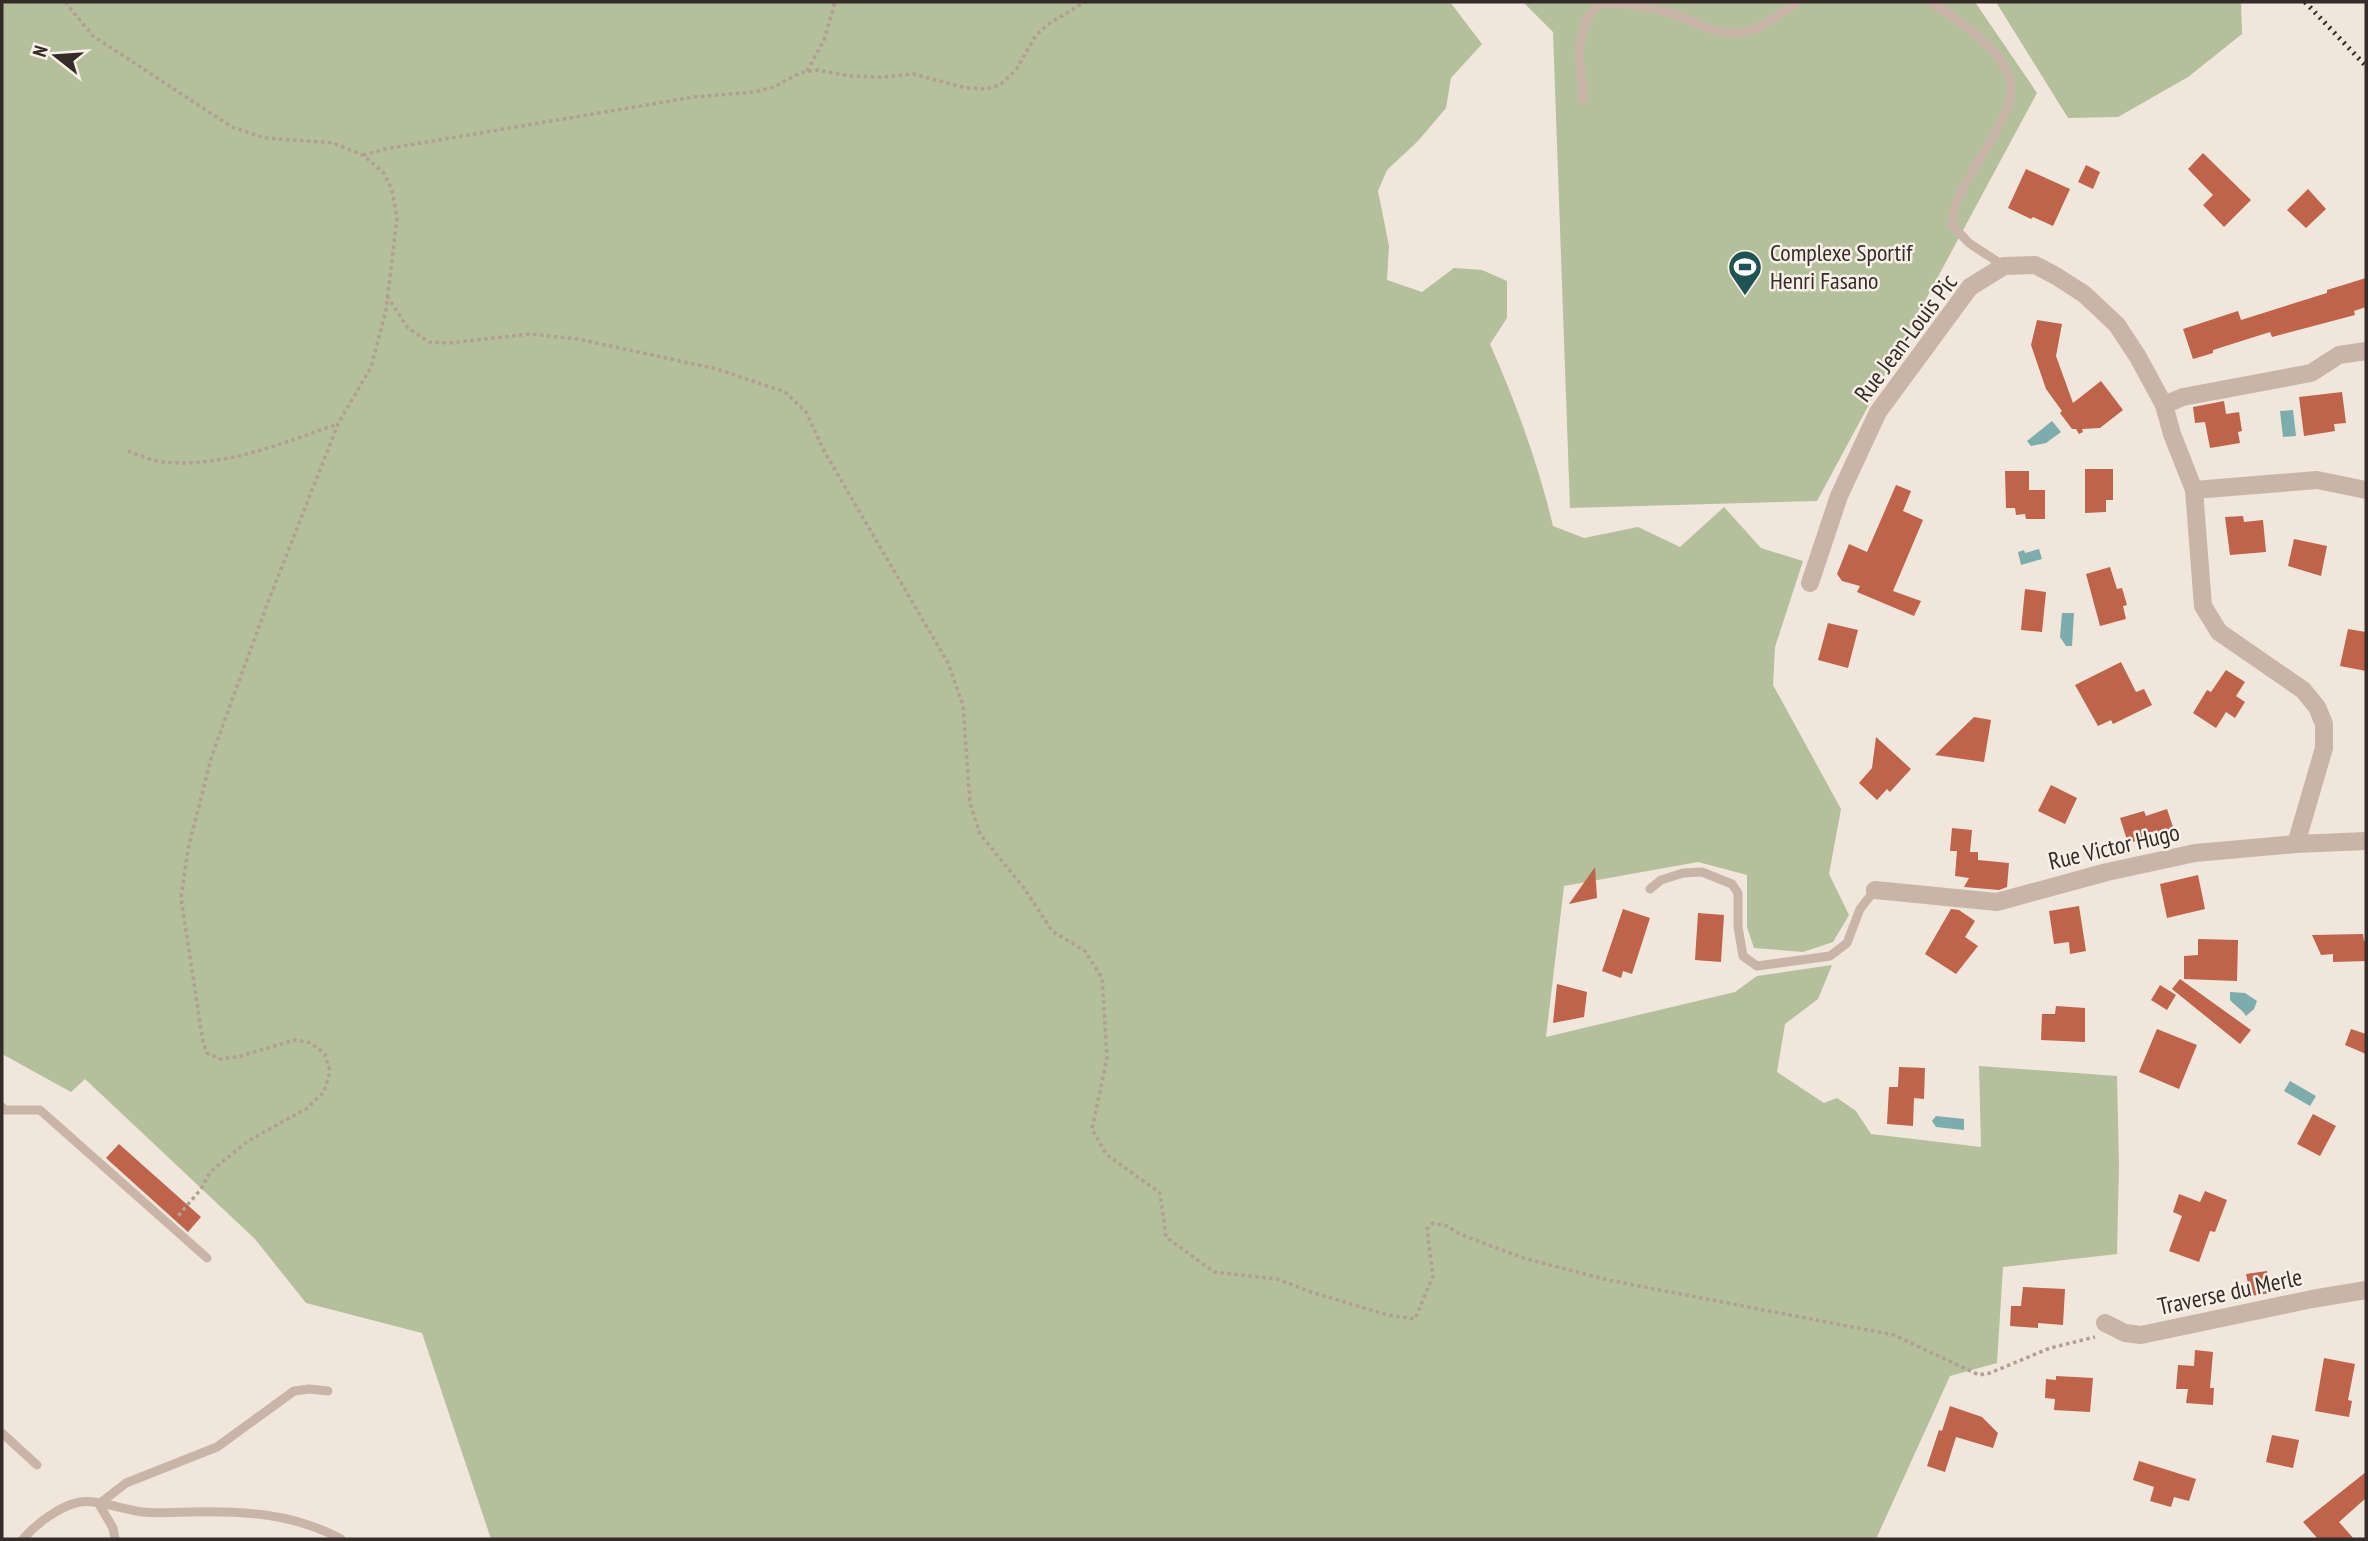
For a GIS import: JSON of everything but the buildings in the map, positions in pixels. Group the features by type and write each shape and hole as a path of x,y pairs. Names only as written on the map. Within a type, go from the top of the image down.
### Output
{"street":[{"path":"2004,266 2035,265 2084,294 2117,325 2164,405 2172,434 2194,490 2203,606 2219,632 2303,690 2317,707 2324,724 2324,748 2296,844"},
{"name":"Rue Jean-Louis Pic","path":"1810,583 1839,496 1878,412 1970,287 2004,266"},
{"path":"2164,405 2183,397 2311,373 2339,355 2366,351"},
{"path":"2194,490 2317,480 2366,490"},
{"name":"Rue Victor Hugo","path":"1875,890 1997,902 2107,872 2195,853 2366,841"},
{"name":"Traverse du Merle","path":"2105,1323 2126,1333 2141,1335 2366,1290"}],"lane":[{"path":"1583,101 1579,50 1585,22 1599,3 1634,3 1676,15 1713,30 1741,33 1768,22 1797,2"},
{"path":"1932,2 1991,48 2006,70 2011,93 2004,114 1953,205 1952,225 1969,243 2004,266"},
{"path":"1650,889 1661,880 1683,873 1702,872 1721,877 1732,884 1738,893 1738,927 1742,956 1757,966 1829,956 1847,943 1860,909 1875,890"},
{"path":"2,1107 5,1110 40,1110 207,1258"},
{"path":"99,1504 126,1483 217,1447 294,1391 328,1391"},
{"path":"2,1433 37,1465"},
{"path":"23,1539 30,1530 64,1507 82,1501 144,1513 242,1511 281,1516 322,1529 341,1539"},
{"path":"99,1504 113,1528 115,1539"}],"path":[{"path":"65,2 93,36 232,127 265,138 333,143 363,155 384,173 392,190 397,219 387,296 371,367 338,424 212,755 188,849 181,898 202,1042 208,1053 220,1059 237,1057 295,1040 311,1043 325,1054 330,1071 324,1092 306,1109 248,1141 210,1172 201,1189 170,1225"},
{"path":"807,71 824,40 835,2"},
{"path":"363,155 385,149 694,97 754,92 774,87 807,71 817,70 850,76 913,75 930,77 966,88 987,89 1001,84 1016,70 1036,35 1047,25 1085,2"},
{"path":"387,296 408,328 429,342 449,343 530,334 578,338 717,369 785,392 806,412 824,451 948,663 963,705 970,803 980,834 1024,888 1052,931 1085,951 1102,978 1107,1058 1092,1129 1106,1154 1160,1193 1166,1237 1214,1272 1277,1279 1388,1315 1415,1319 1433,1276 1427,1229 1433,1223 1447,1226 1460,1234 1523,1258 1608,1280 1894,1335 1979,1375 2050,1348 2098,1336 2105,1323"},
{"path":"128,451 161,462 199,463 244,455 338,424"}],"green space":[{"path":"2,2 1450,2 1482,44 1451,78 1446,108 1418,141 1387,170 1378,191 1389,246 1387,280 1422,292 1454,268 1482,270 1507,281 1507,318 1490,344 1526,434 1553,526 1584,538 1638,527 1680,547 1724,507 1761,548 1803,561 1775,647 1773,685 1841,809 1829,874 1849,915 1833,942 1803,952 1754,948 1747,927 1747,875 1698,862 1564,886 1546,1037 1735,992 1757,976 1832,965 1818,999 1785,1024 1777,1072 1824,1103 1837,1098 1856,1111 1871,1134 1981,1147 1979,1066 2117,1076 2117,1254 2003,1267 1997,1363 1950,1376 1876,1539 491,1539 422,1333 306,1303 255,1239 85,1079 71,1092 2,1054"},
{"name":"Complexe Sportif Henri Fasano","path":"1523,2 1975,2 2037,93 1817,501 1570,508 1553,32"},
{"path":"1996,2 2241,2 2242,34 2188,77 2118,117 2068,118"}],"water":[{"path":"2293,410 2296,436 2283,437 2280,411"},
{"path":"2052,421 2061,432 2046,443 2031,446 2027,441"},
{"path":"2039,549 2042,559 2021,565 2018,552"},
{"path":"2062,613 2074,613 2072,646 2066,646 2060,637"},
{"path":"2230,992 2245,993 2257,1001 2254,1009 2246,1016 2230,1000"},
{"path":"2290,1081 2316,1096 2310,1106 2284,1091"},
{"path":"1936,1116 1964,1119 1964,1130 1936,1127 1932,1121"}],"railway":[{"path":"2305,2 2366,66"}],"place":[{"name":"Complexe Sportif Henri Fasano","path":"1745,297"}]}
